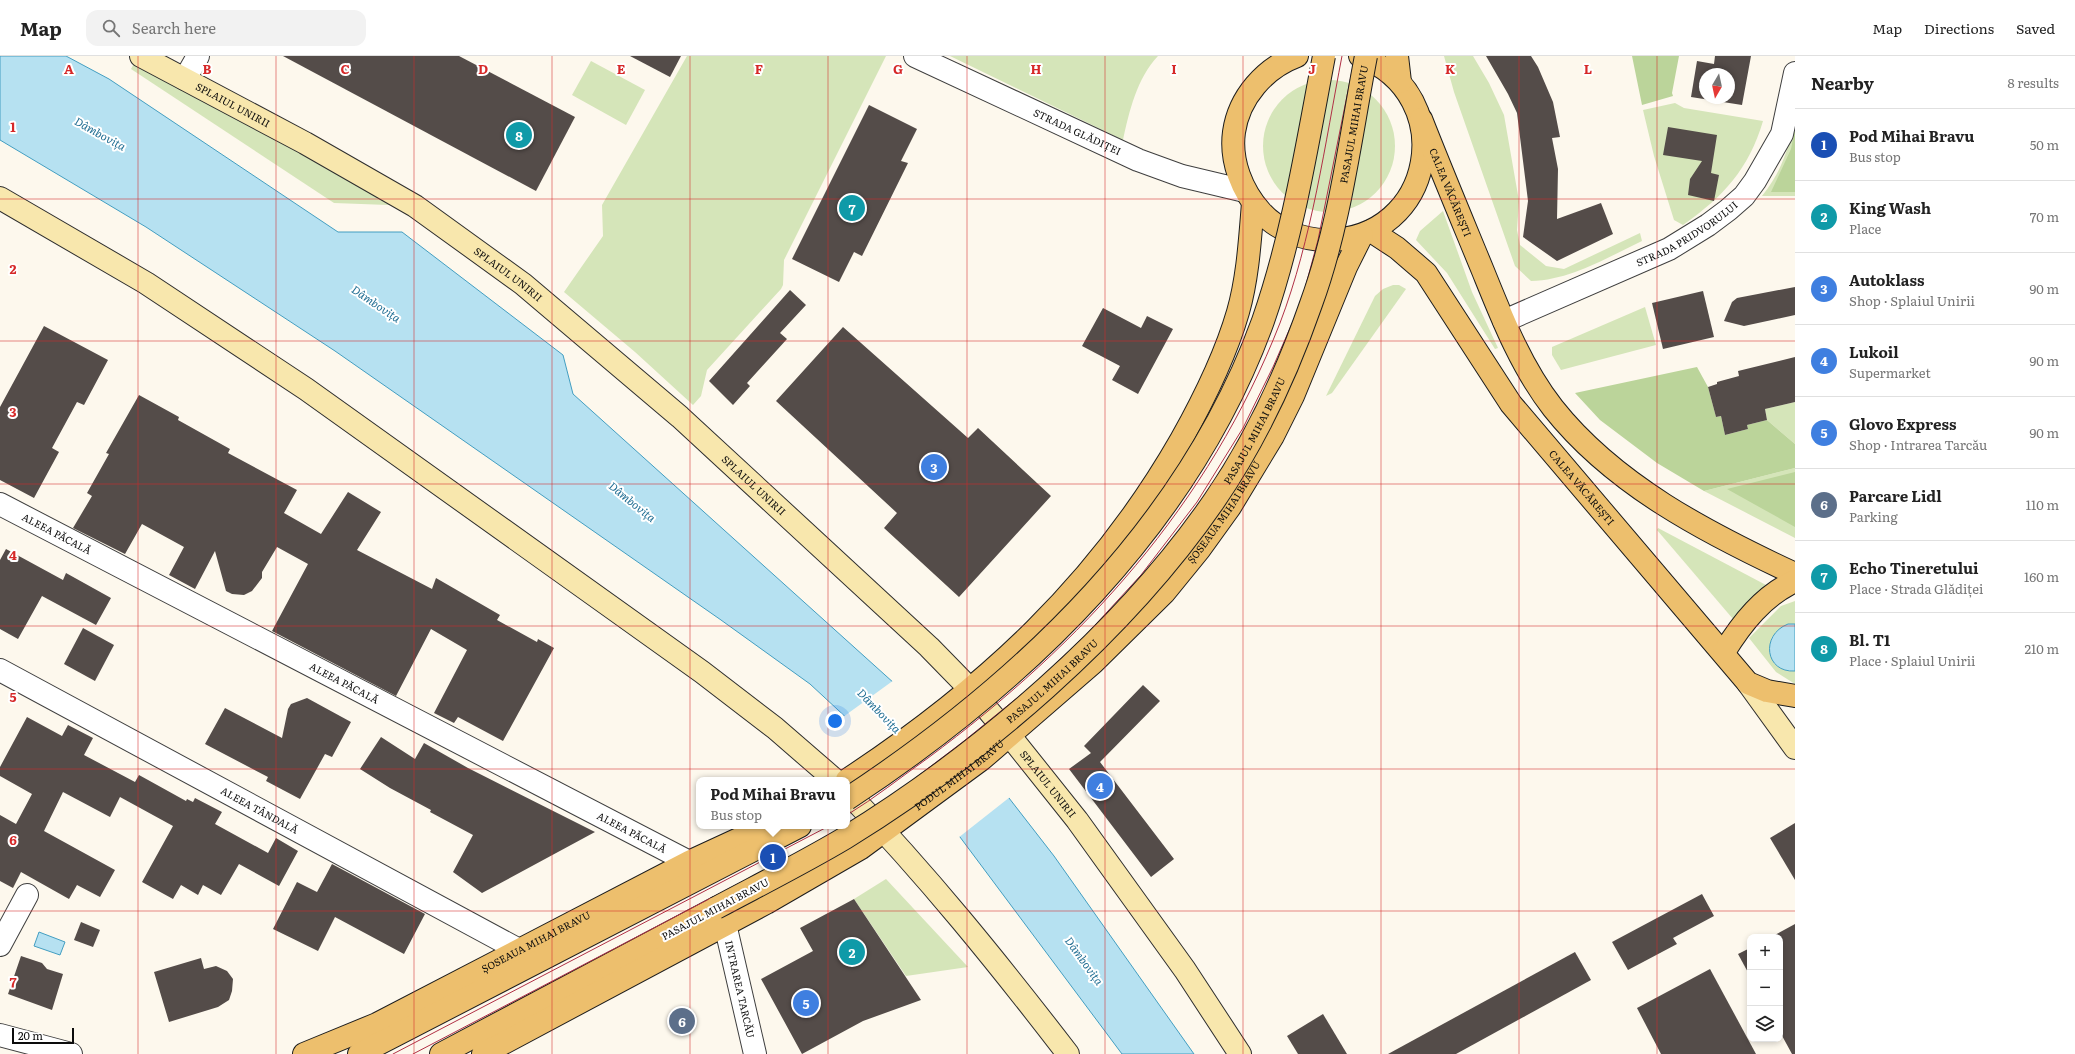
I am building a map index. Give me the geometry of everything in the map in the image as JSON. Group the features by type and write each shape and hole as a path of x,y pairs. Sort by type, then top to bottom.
{"main road":[{"name":"SPLAIUL UNIRII","path":"141,56 185,78 363,174 408,202 474,247 523,284 680,417 934,652 971,690 1077,820 1216,1015 1240,1054"},
{"path":"1297,56 1275,67 1264,76 1246,99 1234,132 1234,152 1237,172 1249,197 1264,216 1278,226 1306,238 1337,240 1366,233 1396,213 1408,199 1422,168 1424,150 1421,120"},
{"path":"850,798 962,717 1034,653 1126,556 1184,477 1230,399 1253,346 1270,299 1291,224 1324,56"},
{"name":"CALEA VĂCĂREȘTI","path":"1360,56 1373,61 1388,70 1409,94 1504,321 1538,387 1563,420 1587,444 1646,492 1680,515 1731,543 1795,574"},
{"name":"PASAJUL MIHAI BRAVU","path":"441,1054 788,870 868,824 983,741 1010,719 1085,650 1153,579 1197,525 1233,471 1265,413 1297,340 1327,253 1366,56"},
{"path":"1398,56 1400,82"},
{"path":"850,778 939,715 971,690 1020,646 1073,592 1136,512 1170,460 1207,392 1234,324 1245,276 1249,197"},
{"path":"0,198 146,283 306,389 696,668 775,728 832,777"},
{"name":"CALEA VĂCĂREȘTI","path":"1366,233 1397,248 1426,273 1511,404 1724,652 1795,748"},
{"name":"ȘOSEAUA MIHAI BRAVU","path":"1010,736 1093,662 1158,601 1215,528 1254,468 1289,403 1346,267 1366,233"},
{"path":"1724,652 1742,625 1756,609 1783,586 1795,581"},
{"path":"1748,683 1767,691 1795,696"},
{"name":"PODUL MIHAI BRAVU","path":"886,831 982,759 1010,736"},
{"path":"850,795 886,831 966,925 1068,1054"},
{"name":"ȘOSEAUA MIHAI BRAVU","path":"304,1054 377,1024 688,862 760,829"},
{"path":"359,1054 794,829"},
{"path":"483,1054 813,877 886,831"}],"street":[{"path":"185,78 198,56"},
{"name":"STRADA GLĂDIȚEI","path":"915,56 1138,160 1182,176 1249,197"},
{"name":"STRADA PRIDVORULUI","path":"1504,321 1668,249 1703,228 1728,210 1744,196 1755,181 1782,134 1795,73"},
{"name":"ALEEA PĂCALĂ","path":"0,504 688,862"},
{"name":"ALEEA TÂNDALĂ","path":"0,670 519,950"},
{"path":"0,945 27,895"},
{"name":"INTRAREA TARCĂU","path":"725,924 755,1054"},
{"path":"0,1035 71,1054"}],"green space":[{"path":"138,56 415,206 334,203 131,69"},
{"path":"687,56 886,56 784,260 783,285 781,289 707,370 701,396 693,405 635,352 564,292 603,236 602,205"},
{"path":"950,56 1158,56 1139,85 1131,107 1123,140"},
{"path":"1444,56 1473,56 1489,83 1504,115 1519,201 1517,230 1520,245 1546,266 1564,269 1640,233 1642,241 1588,267 1560,277 1531,281 1515,266 1454,92"},
{"path":"1632,56 1679,56 1672,93 1673,96 1642,105"},
{"path":"591,61 645,90 626,125 572,95"},
{"path":"1335,80 1354,85 1366,91 1376,99 1384,109 1390,121 1394,133 1394,159 1390,171 1384,183 1376,193 1366,201 1354,207 1342,211 1323,212 1304,207 1292,201 1282,193 1274,183 1268,171 1264,159 1263,140 1268,121 1274,109 1282,99 1292,91 1304,85 1316,81"},
{"path":"1675,103 1684,108 1763,121 1750,154 1733,180 1710,204 1683,225 1674,220 1654,156 1643,110"},
{"path":"1795,115 1795,196 1762,196 1775,177 1784,158"},
{"path":"1795,129 1795,192 1771,192 1791,149"},
{"path":"1443,211 1472,292 1498,348 1495,349 1447,273 1416,240 1420,231"},
{"path":"1393,285 1399,285 1406,289 1332,393 1326,396 1375,296 1383,289"},
{"path":"1645,307 1656,345 1561,370 1552,355 1552,347"},
{"path":"1697,367 1708,387 1716,417 1721,416 1725,435 1748,429 1747,425 1767,420 1795,444 1795,468 1704,491 1657,463 1600,420 1575,393"},
{"path":"1795,402 1795,444 1767,420 1765,409"},
{"path":"1795,468 1795,538 1704,491"},
{"path":"1795,472 1795,527 1727,489"},
{"path":"1658,528 1766,585 1751,603 1733,619 1657,530"},
{"path":"1795,601 1795,624 1788,624 1772,637 1770,650 1771,655 1777,665 1788,671 1795,671 1795,684 1776,672 1749,638 1781,606"},
{"path":"886,879 968,967 906,976 854,899"}],"water":[{"name":"Dâmbovița","path":"0,56 66,56 109,79 338,232 402,232 563,355 573,394 905,693 995,780 1054,856 1194,1054 1122,1054 951,825 865,735 810,684 721,620 335,351 146,227 0,140"},
{"path":"1788,624 1795,624 1795,671 1785,670 1777,666 1772,660 1770,652 1770,644 1773,636 1779,629"},
{"path":"39,932 65,942 60,955 34,946"}],"pier":[{"path":"894,680 996,779 1010,797 958,838 949,826 843,717"}],"building":[{"path":"283,56 459,56 575,117 536,191"},
{"path":"630,56 681,56 670,77"},
{"path":"1486,56 1531,56 1538,67 1553,102 1560,137 1552,138 1558,169 1557,219 1601,203 1613,234 1557,261 1523,237 1528,201 1517,113"},
{"path":"1715,56 1751,56 1742,105 1735,104 1735,68 1699,68 1699,98 1691,97 1697,61 1714,64"},
{"path":"869,105 917,129 901,161 908,163 862,256 854,252 839,282 792,259"},
{"path":"1668,127 1717,135 1711,173 1719,175 1714,201 1688,195 1690,179 1702,161 1663,155"},
{"path":"1795,287 1795,315 1744,326 1724,321 1732,302 1737,298"},
{"path":"790,290 806,305 780,333 787,339 747,383 750,386 733,405 709,381"},
{"path":"1703,291 1714,337 1663,349 1652,303"},
{"path":"1103,308 1141,328 1147,316 1173,329 1138,394 1112,380 1120,366 1082,346"},
{"path":"44,326 108,360 84,405 77,402 52,448 59,452 34,498 0,480 0,407"},
{"path":"843,327 968,438 978,428 1051,496 959,597 884,528 897,513 776,401"},
{"path":"1795,357 1795,402 1765,409 1767,420 1747,425 1748,429 1725,435 1721,416 1716,417 1708,387 1717,384 1717,382 1739,376 1738,371"},
{"path":"139,395 179,417 178,420 230,449 228,453 297,490 284,513 321,534 348,492 381,512 357,550 432,589 436,578 500,615 497,620 537,642 538,639 554,648 503,741 458,717 454,723 434,713 467,650 431,629 396,696 272,631 308,564 277,547 262,572 262,578 252,591 244,595 232,594 226,591 215,551 195,589 169,575 184,547 142,524 125,554 73,528 92,496 87,493 109,454 106,453"},
{"path":"6,549 63,580 66,573 111,598 96,625 42,596 18,639 0,629 0,560"},
{"path":"83,628 114,645 95,681 64,664"},
{"path":"1143,685 1160,701 1100,762 1174,859 1151,877 1069,769 1091,753 1084,746"},
{"path":"307,698 351,722 332,757 325,754 300,799 266,781 268,777 205,744 225,708 282,738 288,709 291,704"},
{"path":"27,717 62,736 68,725 93,738 84,755 135,782 139,775 186,801 187,799 193,802 195,798 222,812 215,824 268,853 276,838 298,851 279,886 239,864 221,895 203,885 198,895 181,885 173,899 142,882 173,826 120,797 110,817 63,792 44,831 115,870 100,897 77,885 69,899 21,872 13,888 0,881 0,815 16,824 32,794 0,776 0,767"},
{"path":"381,737 415,759 424,743 468,768 595,832 482,893 453,872 473,835 430,812 431,810 390,788 360,769"},
{"path":"1795,823 1795,880 1770,838"},
{"path":"332,864 425,914 404,954 335,917 318,951 273,929 297,882 317,892"},
{"path":"1702,894 1714,916 1673,938 1677,944 1628,970 1612,942"},
{"path":"854,899 921,1000 863,1021 802,1054 761,979 813,951 800,928"},
{"path":"81,922 100,930 93,947 74,940"},
{"path":"1795,924 1795,1054 1792,1054 1783,1038 1783,934 1777,934"},
{"path":"1747,950 1747,970 1738,954"},
{"path":"1575,952 1591,980 1456,1054 1388,1054"},
{"path":"21,956 42,963 47,969 63,974 52,1010 8,994"},
{"path":"201,958 204,969 216,966 227,971 233,979 232,991 229,1000 218,1007 169,1022 154,972"},
{"path":"1710,969 1747,1037 1747,1042 1750,1042 1756,1054 1661,1054 1637,1008"},
{"path":"1323,1014 1347,1054 1298,1054 1287,1036"}],"tram line":[{"path":"850,813 878,795 985,714 1038,667 1089,618 1136,566 1178,510 1217,452 1251,389 1280,323 1291,291 1301,258 1317,191 1342,56"},
{"path":"850,823 893,795 964,741 1033,685 1086,635 1141,575 1197,502 1243,428 1273,367 1301,303 1318,240 1355,56"},
{"path":"393,1054 823,829"},
{"path":"413,1054 842,829"}],"place":[{"name":"Bl. T1","path":"519,135"},
{"name":"Echo Tineretului","path":"852,208"},
{"name":"Autoklass","path":"934,467"},
{"name":"Lukoil","path":"1100,786"},
{"name":"Pod Mihai Bravu","path":"773,857"},
{"name":"King Wash","path":"852,952"},
{"name":"Glovo Express","path":"806,1003"},
{"name":"Parcare Lidl","path":"682,1021"}]}
